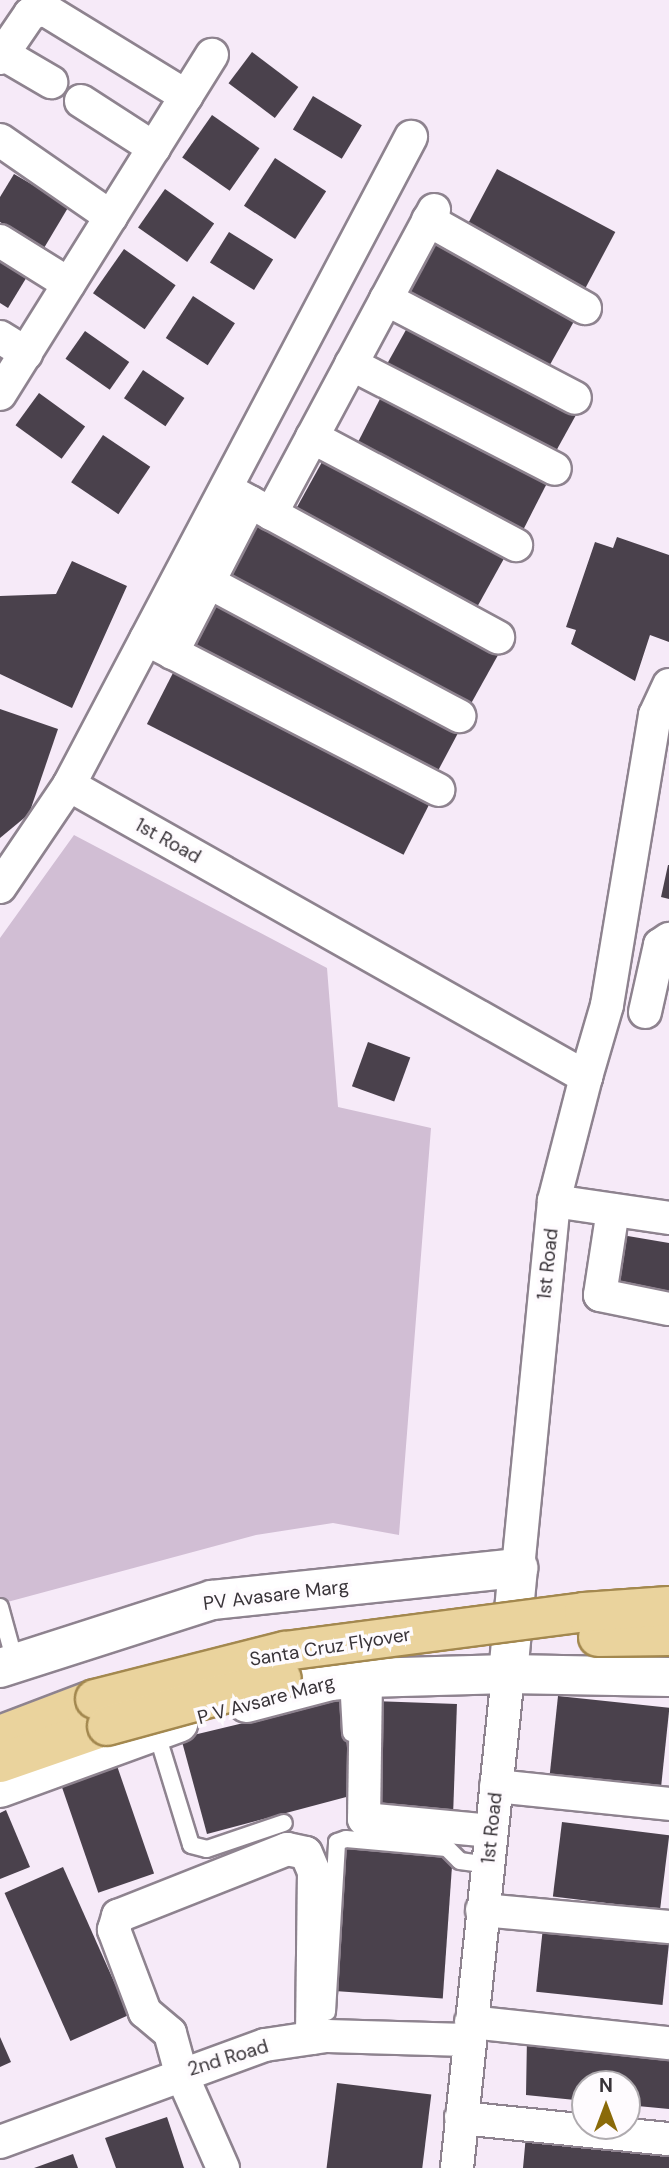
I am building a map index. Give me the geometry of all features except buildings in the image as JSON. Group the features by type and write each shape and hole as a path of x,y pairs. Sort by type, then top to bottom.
{"main road":[{"name":"Santa Cruz Flyover","path":"0,1735 101,1712 285,1651 584,1612 669,1606"},
{"path":"0,1763 101,1712 324,1667 629,1633 669,1636"}],"street":[{"path":"51,82 1,56 30,14 44,9 186,96"},
{"path":"0,394 13,345 69,284 212,55"},
{"path":"81,101 154,148"},
{"path":"159,646 208,582 249,501 411,137"},
{"path":"0,140 111,217"},
{"path":"0,887 159,646 249,501 312,437 431,215 585,308"},
{"path":"0,241 69,284"},
{"path":"386,299 575,398"},
{"path":"351,365 555,469"},
{"path":"312,437 516,545"},
{"path":"249,501 498,637"},
{"path":"208,582 459,716"},
{"path":"159,646 438,790"},
{"path":"586,1077 607,1005 655,715 669,685"},
{"name":"1st Road","path":"69,785 586,1077 554,1201 457,2168"},
{"path":"607,1005 657,1014 660,944 669,939"},
{"path":"554,1201 669,1218"},
{"path":"612,1210 600,1295 669,1309"},
{"name":"PV Avasare Marg","path":"8,1665 212,1600 518,1568"},
{"name":"P V Avsare Marg","path":"0,1788 156,1730 330,1681 508,1674 669,1677"},
{"path":"357,1679 364,1819 491,1831"},
{"path":"496,1786 669,1804"},
{"path":"223,2168 181,2073 170,2033 145,2012 114,1922 118,1916 287,1849 298,1848 313,1863 319,2037"},
{"path":"482,1910 669,1927"},
{"path":"549,2016 669,2025"},
{"name":"2nd Road","path":"0,2142 181,2073 265,2045 319,2037 469,2031 669,2043"},
{"path":"548,2114 571,2115"},
{"path":"461,2118 669,2138"},
{"path":"641,2120 669,2122"}],"lane":[{"path":"0,1607 8,1665"},
{"path":"352,1753 357,1679"},
{"path":"156,1730 191,1845 207,1849 284,1823"},
{"path":"319,2037 337,1842 346,1839 447,1848 460,1861 488,1865"}],"shaded area":[{"path":"74,835 327,968 338,1107 431,1128 399,1535 333,1523 256,1535 0,1604 0,938"}]}
